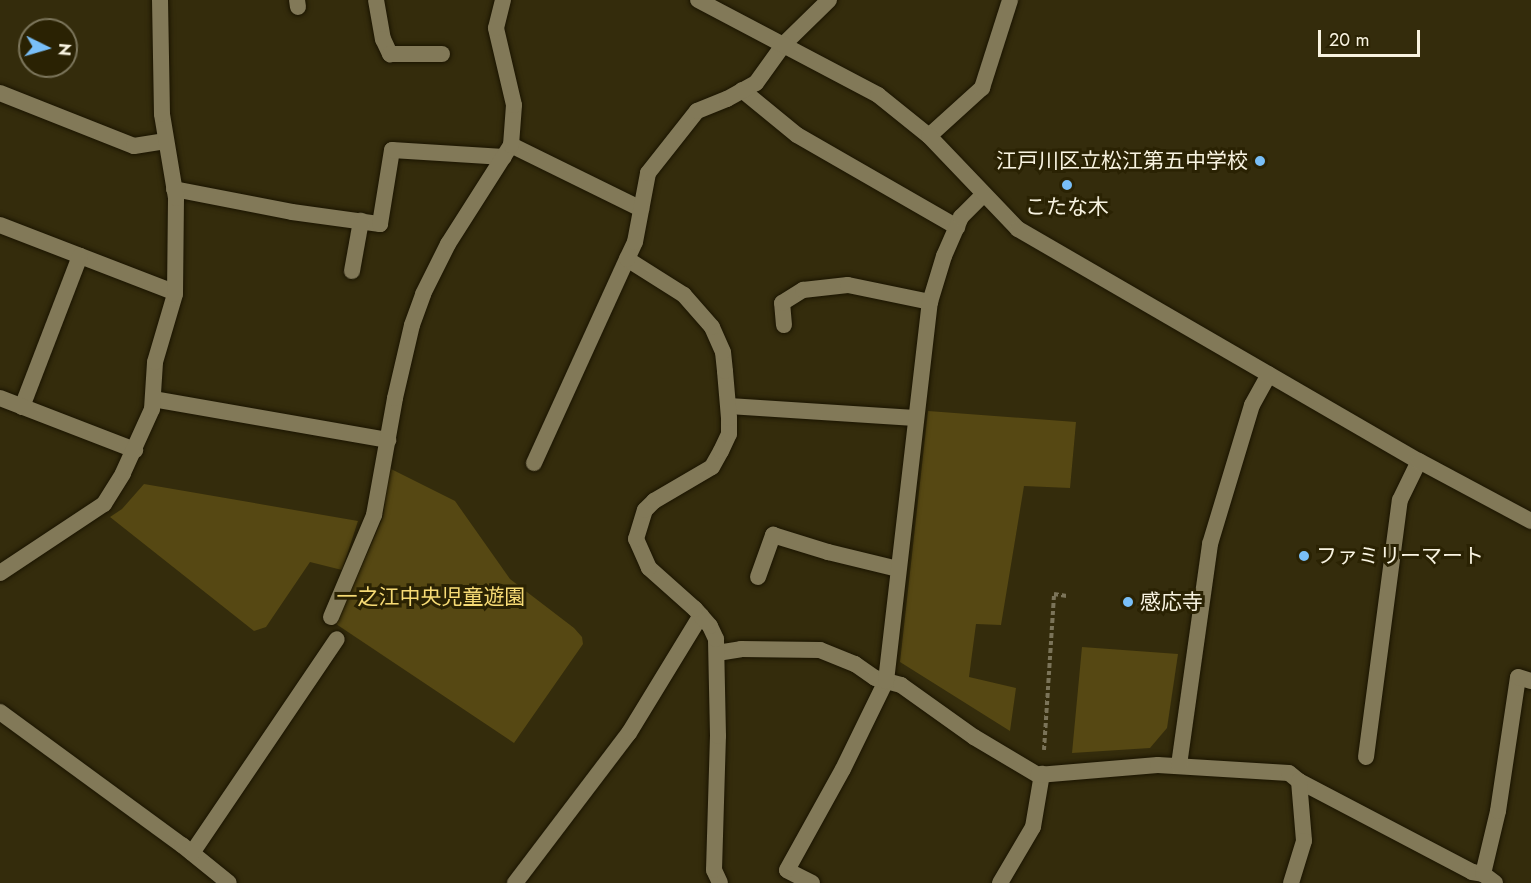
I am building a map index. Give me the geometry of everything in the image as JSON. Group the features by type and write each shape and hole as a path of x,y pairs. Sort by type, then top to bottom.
{"street":[{"path":"0,573 104,504 135,450 152,409 155,362 174,292 174,189 166,141 160,76 160,0"},
{"path":"376,0 383,39 390,54 442,54"},
{"path":"331,617 374,515 412,325 423,294 448,244 507,151 514,105 496,28 503,0"},
{"path":"698,0 878,95 929,136 1018,229 1419,461 1531,521"},
{"path":"534,463 635,242 648,174 697,111 756,83 784,44 829,0"},
{"path":"929,136 982,88 1010,0"},
{"path":"742,90 797,135 957,227"},
{"path":"0,93 134,146 166,141"},
{"path":"174,189 292,212 380,224 392,150 507,151 641,209"},
{"path":"812,883 787,870 843,769 886,681 930,303 944,256 961,217 983,195"},
{"path":"352,271 361,220"},
{"path":"0,225 174,292"},
{"path":"22,407 80,256"},
{"path":"627,259 684,295 712,327 723,352 729,406 729,434 712,467 654,501 645,510 636,539 649,568 701,615 716,639 717,876"},
{"path":"784,325 782,303 803,290 848,285 930,303"},
{"path":"1179,765 1210,543 1252,405 1269,374"},
{"path":"0,398 135,450"},
{"path":"153,399 388,440"},
{"path":"729,406 915,418"},
{"path":"1366,757 1400,500 1419,461"},
{"path":"758,577 773,535 828,552 898,569"},
{"path":"515,883 629,733 701,615"},
{"path":"192,853 337,639"},
{"path":"717,653 741,649 820,650 855,664 875,678 901,685 974,737 1038,775 1179,765 1288,773 1299,781 1472,872 1489,878 1518,677 1531,681"},
{"path":"0,712 192,853 229,883"},
{"path":"1000,883 1033,827 1042,774"},
{"path":"1291,883 1304,840 1299,781"}],"path":[{"path":"1042,774 1054,594 1067,596"}],"green space":[{"path":"928,411 1076,422 1070,488 1024,486 1001,625 976,624 969,677 1016,688 1010,731 900,662"},
{"name":"一之江中央児童遊園","path":"389,468 455,501 510,579 574,628 582,637 583,644 514,743 336,624 383,517"},
{"path":"144,484 358,521 342,570 310,562 266,627 254,631 110,517 122,509"},
{"path":"1082,647 1178,654 1167,728 1150,748 1072,753"}],"place":[{"name":"江戸川区立松江第五中学校","path":"1260,161"},
{"name":"こたな木","path":"1067,185"},
{"name":"ファミリーマート","path":"1304,556"},
{"name":"感応寺","path":"1128,602"}]}
